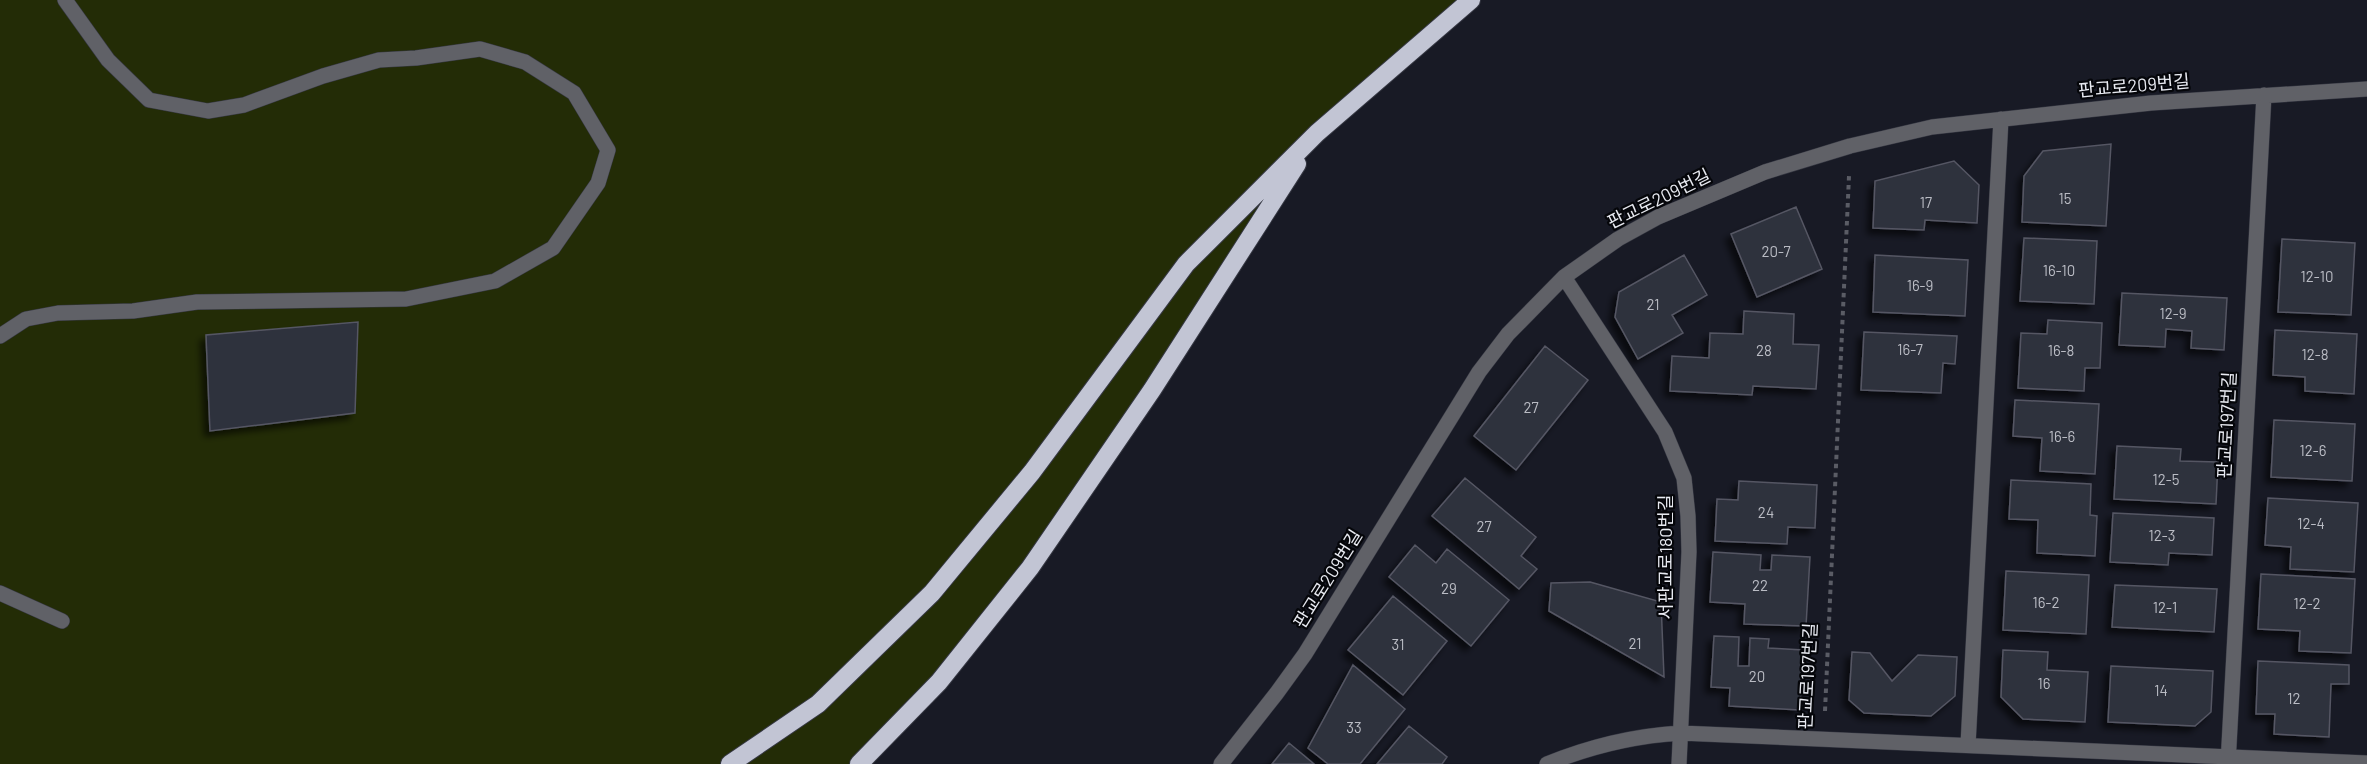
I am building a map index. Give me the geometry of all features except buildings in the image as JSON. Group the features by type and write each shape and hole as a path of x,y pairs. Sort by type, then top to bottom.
{"highway":[{"path":"730,764 818,704 932,593 1032,472 1186,264 1317,133 1471,0"},
{"path":"859,764 939,682 1030,568 1152,390 1317,133"}],"street":[{"path":"0,336 26,319 58,313 133,311 197,302 406,299 495,281 553,248 598,183 608,150 574,93 525,62 480,49 416,58 379,60 323,76 244,105 208,111 148,100 108,60 65,0"},
{"name":"판교로209번길","path":"1221,764 1305,654 1479,372 1508,334 1564,277 1618,239 1659,217 1765,172 1850,146 1932,127 2151,103 2367,89"},
{"name":"판교로197번길","path":"2228,761 2264,94"},
{"path":"1968,745 2001,119"},
{"name":"서판교로180번길","path":"1564,277 1665,432 1684,478 1689,552 1679,764"},
{"path":"0,593 62,621"},
{"name":"판교로197번길","path":"1547,764 1582,749 1680,733 1968,745 2228,761 2367,763"}],"path":[{"name":"판교로197번길","path":"1824,739 1850,146"}],"green space":[{"path":"0,0 1471,0 1317,133 1030,568 859,764 0,764"}]}
